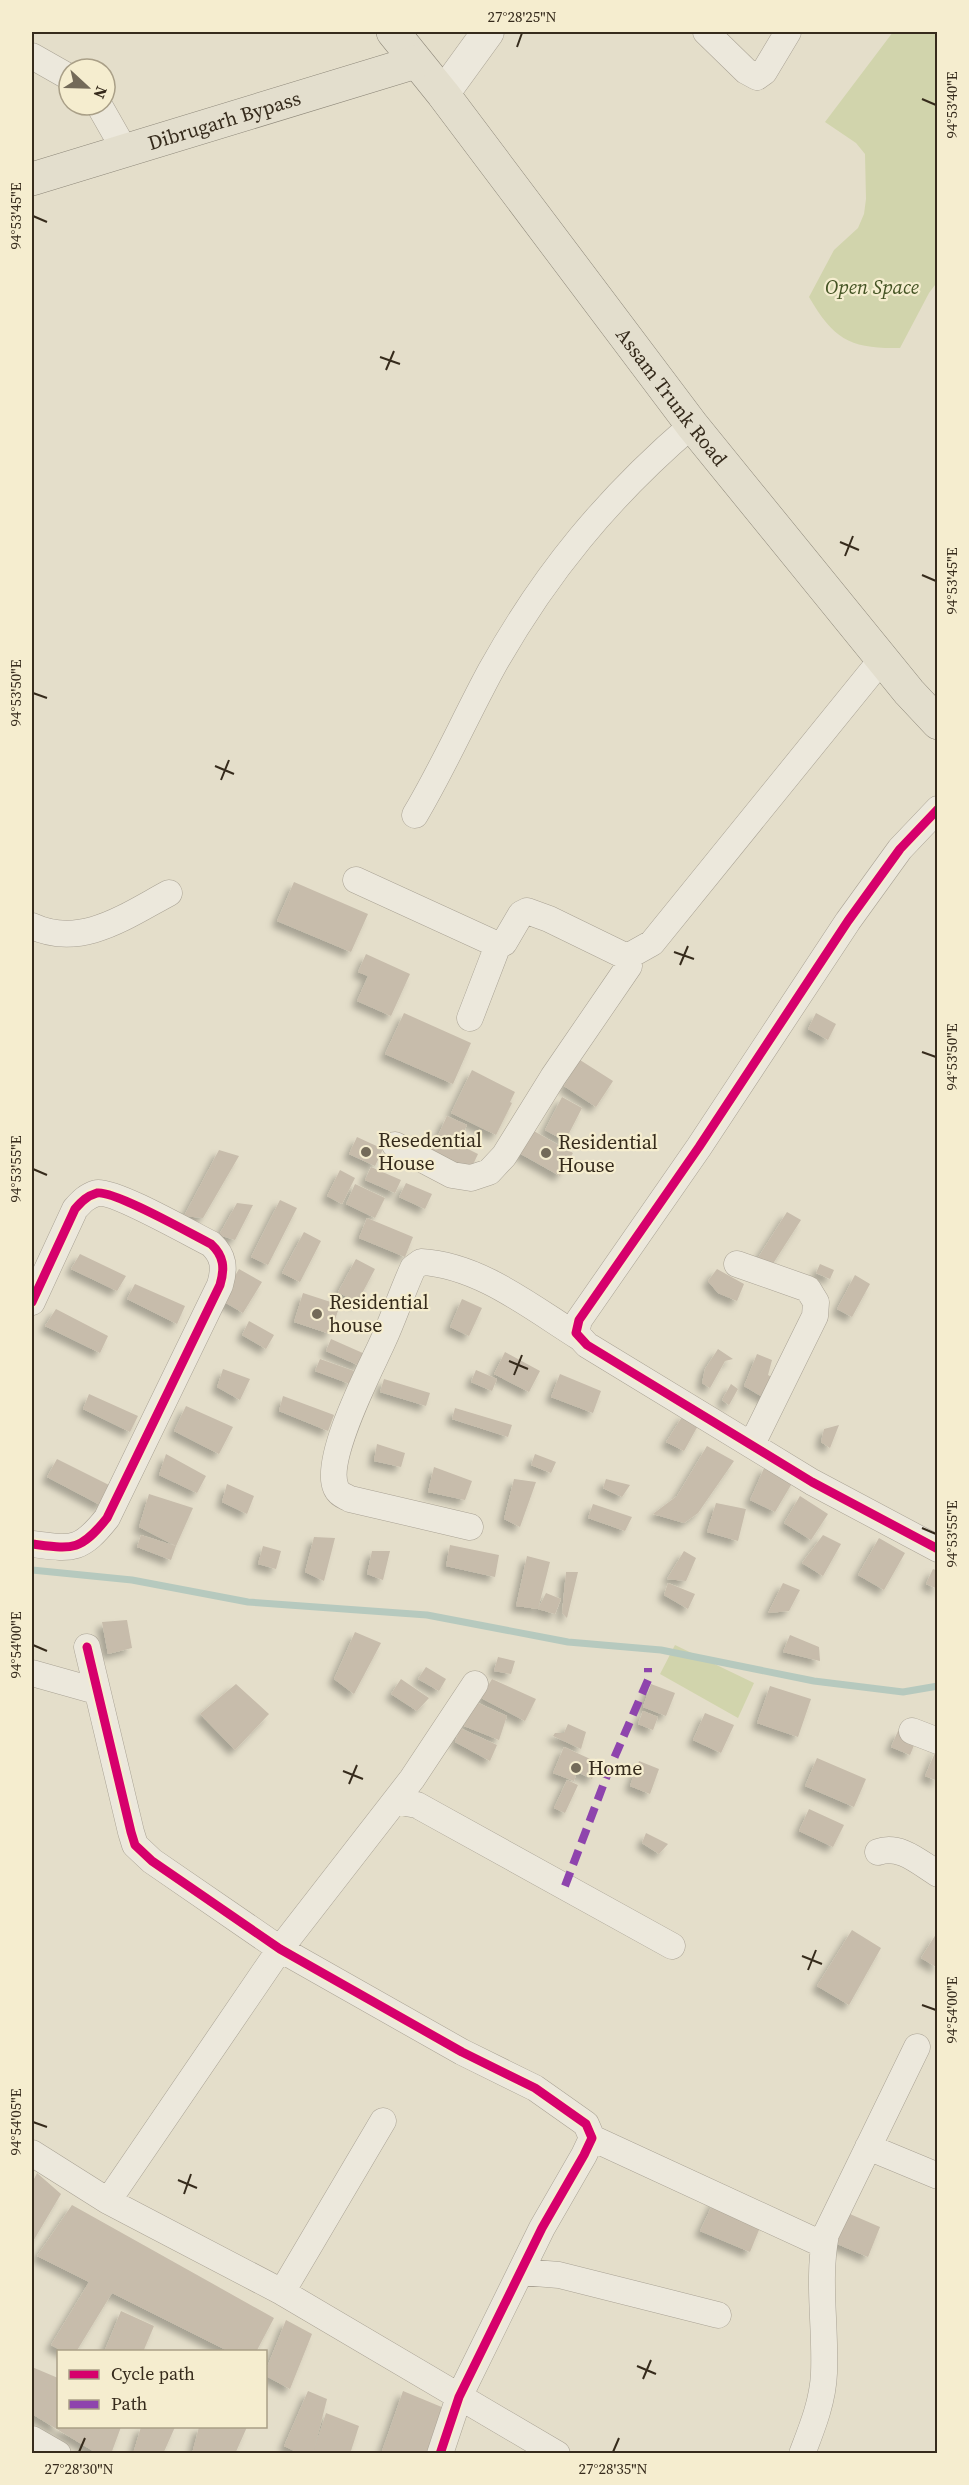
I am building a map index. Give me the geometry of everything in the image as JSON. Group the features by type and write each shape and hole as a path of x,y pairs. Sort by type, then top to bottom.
{"main road":[{"name":"Assam Trunk Road","path":"393,32 443,94 692,425 882,659 938,723"},
{"name":"Dibrugarh Bypass","path":"32,179 124,149 416,62"}],"street":[{"path":"443,94 488,32"},
{"path":"706,32 746,71 757,77 764,72 788,32"},
{"path":"32,56 57,70"},
{"path":"106,117 124,149"},
{"path":"415,815 493,667 545,582 612,501 657,455 692,425"},
{"path":"627,957 652,943 882,659"},
{"path":"579,1337 576,1333 579,1320 693,1156 848,921 900,849 938,808"},
{"path":"356,879 498,945 504,943 521,914 527,911 549,919 627,957"},
{"path":"32,926 50,933 77,935 98,930 169,893"},
{"path":"470,1018 498,945"},
{"path":"394,1145 452,1175 471,1178 489,1172 504,1156 553,1077 629,966 627,957"},
{"path":"32,1302 75,1209 84,1198 99,1193 117,1197 211,1244 220,1252 223,1263 224,1271 220,1285 107,1518 94,1534 80,1545 66,1548 32,1544"},
{"path":"470,1527 350,1499 340,1494 335,1487 338,1452 351,1411 413,1268 421,1262 452,1266 484,1280 812,1482 938,1549"},
{"path":"737,1264 808,1289 816,1302 815,1316 752,1444"},
{"path":"87,1647 135,1845 169,1875 280,1949 462,2052 535,2088 586,2124 592,2138 824,2245"},
{"path":"32,1673 96,1691"},
{"path":"108,2201 280,1949 395,1801 475,1684"},
{"path":"912,1731 938,1741"},
{"path":"395,1801 417,1805 672,1946"},
{"path":"878,1852 900,1851 938,1874"},
{"path":"802,2454 816,2415 824,2375 822,2255 824,2245 834,2216 917,2047"},
{"path":"282,2292 383,2121"},
{"path":"440,2454 459,2397 542,2228 592,2138"},
{"path":"868,2146 938,2176"},
{"path":"32,2153 108,2201 282,2292 557,2454"},
{"path":"522,2272 559,2275 718,2315"},
{"path":"32,2439 58,2454"}],"green space":[{"name":"Open Space","path":"893,32 937,32 937,287 935,285 929,293 900,348 883,348 856,344 846,339 827,323 809,297 834,250 858,228 864,214 866,199 865,154 856,143 825,122"},
{"path":"675,1645 754,1683 738,1718 660,1674"}],"building":[{"path":"294,882 368,914 351,952 277,921"},
{"path":"366,954 410,974 391,1016 357,1001 368,976 358,972"},
{"path":"404,1013 471,1043 453,1084 385,1054"},
{"path":"816,1013 836,1024 828,1040 808,1029"},
{"path":"580,1060 613,1081 596,1107 564,1086"},
{"path":"472,1070 515,1092 496,1135 451,1113"},
{"path":"562,1097 582,1108 565,1141 545,1130"},
{"path":"447,1116 467,1125 458,1144 478,1154 469,1173 429,1155"},
{"name":"Residential House","path":"532,1130 573,1153 560,1176 519,1153"},
{"name":"Resedential House","path":"357,1137 383,1149 375,1166 349,1154"},
{"path":"219,1150 239,1156 203,1218 184,1216"},
{"path":"371,1167 401,1180 395,1193 365,1180"},
{"path":"340,1170 355,1178 342,1204 327,1196"},
{"path":"406,1183 432,1194 425,1209 399,1197"},
{"path":"355,1184 385,1198 375,1218 346,1204"},
{"path":"280,1200 297,1208 268,1265 251,1257"},
{"path":"237,1203 253,1205 235,1240 219,1235"},
{"path":"787,1212 801,1220 767,1273 754,1264"},
{"name":"Residential house","path":"367,1218 413,1237 405,1257 359,1238"},
{"path":"304,1232 321,1241 300,1282 282,1273"},
{"path":"80,1254 126,1276 117,1291 71,1269"},
{"path":"356,1259 375,1269 357,1303 338,1292"},
{"path":"820,1264 834,1270 830,1279 816,1273"},
{"path":"239,1269 262,1282 243,1313 221,1300"},
{"path":"717,1269 744,1284 737,1301 718,1293 708,1281"},
{"path":"855,1275 870,1284 852,1317 837,1309"},
{"path":"135,1284 185,1306 177,1324 127,1299"},
{"name":"Residential house","path":"303,1293 340,1305 330,1334 294,1322"},
{"path":"462,1299 482,1308 469,1336 450,1327"},
{"path":"56,1309 108,1336 100,1353 45,1326"},
{"path":"249,1321 274,1335 266,1349 242,1335"},
{"path":"331,1339 365,1354 360,1366 326,1351"},
{"path":"718,1349 733,1359 725,1361 710,1388 702,1383 705,1369"},
{"path":"505,1352 540,1371 529,1392 494,1374"},
{"path":"757,1354 772,1360 768,1375 780,1381 771,1402 744,1386"},
{"path":"320,1359 354,1371 350,1384 315,1371"},
{"path":"223,1369 250,1379 240,1400 217,1387"},
{"path":"476,1370 497,1379 492,1391 471,1382"},
{"path":"560,1374 601,1391 593,1413 551,1397"},
{"path":"384,1379 430,1393 426,1406 380,1392"},
{"path":"731,1384 738,1389 729,1405 722,1400"},
{"path":"89,1394 138,1416 130,1432 83,1409"},
{"path":"283,1396 334,1415 328,1431 279,1411"},
{"path":"186,1406 233,1427 219,1454 174,1431"},
{"path":"455,1408 512,1425 508,1437 452,1419"},
{"path":"684,1414 700,1422 684,1451 666,1442"},
{"path":"839,1425 830,1448 821,1442 824,1429"},
{"path":"377,1444 405,1453 401,1467 374,1461"},
{"path":"707,1446 734,1461 698,1513 684,1523 653,1514 677,1496"},
{"path":"166,1454 206,1476 197,1493 159,1475"},
{"path":"535,1454 556,1462 551,1473 531,1465"},
{"path":"57,1459 111,1486 102,1506 47,1477"},
{"path":"765,1466 794,1480 775,1512 750,1500"},
{"path":"434,1467 472,1481 465,1500 428,1492"},
{"path":"514,1479 536,1482 520,1527 504,1519"},
{"path":"606,1479 630,1485 622,1497 603,1488"},
{"path":"227,1484 254,1496 247,1514 222,1502"},
{"path":"149,1494 193,1508 176,1546 139,1527"},
{"path":"800,1496 828,1514 811,1540 784,1523"},
{"path":"716,1503 746,1509 738,1541 707,1532"},
{"path":"593,1504 632,1517 625,1531 588,1518"},
{"path":"141,1535 176,1546 171,1560 137,1547"},
{"path":"823,1535 841,1544 823,1576 802,1563"},
{"path":"314,1537 335,1538 324,1581 305,1572"},
{"path":"879,1538 905,1553 884,1590 858,1575"},
{"path":"450,1545 499,1555 495,1577 446,1566"},
{"path":"263,1546 281,1551 276,1569 258,1564"},
{"path":"372,1551 390,1551 383,1580 367,1574"},
{"path":"684,1551 696,1558 686,1581 667,1579"},
{"path":"527,1556 550,1562 538,1609 516,1606"},
{"path":"933,1569 938,1571 938,1589 926,1584"},
{"path":"566,1572 578,1572 567,1618 562,1613"},
{"path":"668,1583 695,1594 688,1609 664,1595"},
{"path":"783,1583 800,1590 789,1611 768,1613"},
{"path":"546,1593 561,1599 555,1614 538,1609"},
{"path":"127,1620 132,1648 108,1654 102,1622"},
{"path":"355,1632 381,1643 354,1694 334,1679"},
{"path":"790,1635 819,1647 820,1661 783,1652"},
{"path":"498,1657 515,1661 511,1674 494,1671"},
{"path":"426,1667 446,1679 439,1691 418,1679"},
{"path":"401,1679 429,1698 417,1711 391,1694"},
{"path":"492,1679 536,1699 525,1721 481,1698"},
{"path":"236,1684 269,1714 235,1750 200,1714"},
{"path":"651,1684 675,1693 666,1716 643,1707"},
{"path":"770,1686 811,1699 798,1737 757,1723"},
{"path":"476,1702 507,1716 499,1740 464,1726"},
{"path":"643,1711 658,1717 653,1730 638,1724"},
{"path":"705,1713 734,1725 721,1753 693,1740"},
{"name":"Home","path":"568,1724 586,1732 581,1749 553,1736 555,1733 564,1733"},
{"path":"460,1728 497,1745 490,1761 455,1742"},
{"path":"898,1731 917,1738 910,1755 891,1747"},
{"path":"938,1746 938,1781 925,1776"},
{"name":"Home","path":"564,1747 599,1763 592,1779 577,1772 574,1781 553,1773"},
{"path":"817,1758 866,1779 854,1807 805,1786"},
{"path":"639,1761 659,1769 650,1794 630,1786"},
{"path":"567,1780 578,1785 565,1813 554,1808"},
{"path":"809,1809 844,1825 833,1847 799,1831"},
{"path":"646,1833 668,1844 659,1854 642,1843"},
{"path":"852,1930 881,1948 849,2005 817,1986"},
{"path":"938,1931 938,1968 921,1958"},
{"path":"37,2173 61,2194 32,2243 32,2183"},
{"path":"715,2199 763,2220 750,2252 700,2231"},
{"path":"72,2205 274,2318 257,2350 226,2350 112,2293 77,2350 60,2350 51,2345 89,2282 37,2256"},
{"path":"843,2211 880,2227 868,2257 830,2241"},
{"path":"121,2311 154,2326 144,2350 105,2350"},
{"path":"286,2320 312,2334 290,2389 267,2377 267,2368"},
{"path":"32,2367 57,2378 57,2428 121,2428 111,2454 98,2454 32,2414"},
{"path":"308,2391 327,2399 314,2450 326,2413 359,2426 350,2454 301,2454 284,2446"},
{"path":"403,2391 444,2408 429,2454 381,2454"},
{"path":"141,2428 175,2428 163,2454 133,2454"},
{"path":"199,2428 247,2428 235,2454 192,2454"}],"waterway":[{"path":"32,1570 132,1580 248,1602 427,1615 568,1642 661,1650 814,1681 903,1692 938,1686"}],"marked path":[{"path":"565,1886 609,1770 648,1680 648,1668"}],"cycle path":[{"path":"938,809 900,849 848,921 699,1147 579,1320 576,1333 587,1345 812,1482 938,1549"},
{"path":"32,1302 75,1209 85,1199 97,1193 119,1198 171,1223 211,1244 221,1258 223,1273 220,1285 107,1518 90,1537 74,1546 57,1547 32,1544"},
{"path":"87,1647 135,1845 152,1861 280,1949 462,2052 535,2088 586,2124 592,2138 542,2228 459,2397 440,2454"}],"place":[{"name":"Resedential House","path":"366,1152"},
{"name":"Residential House","path":"546,1153"},
{"name":"Residential house","path":"317,1314"},
{"name":"Home","path":"576,1768"}]}
